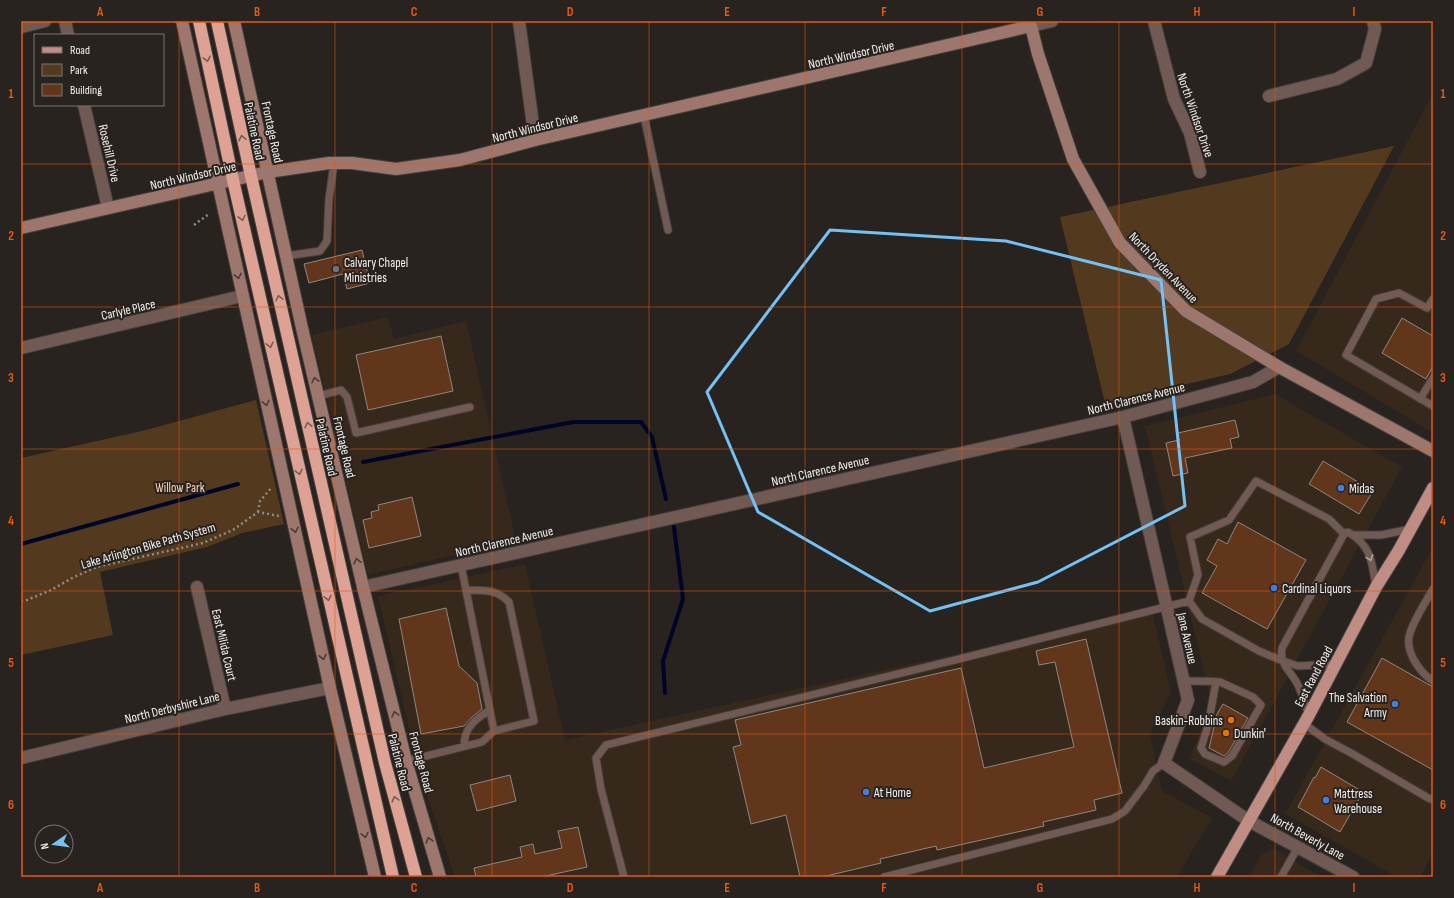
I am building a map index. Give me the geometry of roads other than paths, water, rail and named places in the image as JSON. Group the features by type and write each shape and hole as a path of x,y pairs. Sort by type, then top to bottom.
{"highway":[{"path":"199,21 233,180 393,877"},
{"name":"Palatine Road","path":"217,21 385,763 416,877"}],"main road":[{"name":"East Rand Road","path":"1218,877 1306,719 1376,587 1433,488"}],"street":[{"path":"21,27 45,21"},
{"path":"65,21 68,34"},
{"path":"182,21 330,688 375,877"},
{"name":"Frontage Road","path":"234,21 286,256 363,587 406,761 440,877"},
{"path":"518,21 535,140"},
{"name":"North Windsor Drive","path":"21,228 268,172 334,163 396,169 460,160 535,140 644,116 1031,24 1052,21"},
{"name":"North Windsor Drive","path":"1154,21 1174,99 1190,134 1200,172"},
{"path":"1269,96 1337,79 1366,63 1375,29 1373,21"},
{"name":"North Dryden Avenue","path":"1031,24 1038,54 1073,159 1120,243 1186,311 1279,367 1433,451"},
{"name":"Rosehill Drive","path":"84,106 108,208"},
{"name":"Carlyle Place","path":"21,348 242,296"},
{"name":"North Clarence Avenue","path":"363,587 1123,417 1253,382 1279,367"},
{"name":"Jane Avenue","path":"1123,417 1188,700 1164,763"},
{"name":"East Milida Court","path":"197,586 225,709"},
{"name":"North Derbyshire Lane","path":"21,758 225,709 330,688"},
{"path":"1164,763 1249,821"},
{"name":"North Beverly Lane","path":"1249,821 1353,877"}],"lane":[{"path":"644,116 668,230"},
{"path":"286,256 320,252 326,241 329,198 334,163"},
{"path":"1433,299 1428,308 1399,293 1376,299 1346,355 1433,406"},
{"path":"1420,399 1433,378"},
{"path":"318,396 341,390 347,397 356,433 470,407"},
{"path":"1189,601 1198,575 1190,537 1229,520 1256,480 1329,519 1344,534"},
{"path":"1353,535 1381,535 1411,528"},
{"path":"1376,587 1372,561 1367,549 1362,542 1353,535 1348,532 1344,534 1282,648 1281,657 1303,696 1306,719 1325,739 1430,799 1433,799"},
{"path":"461,565 494,731"},
{"path":"1433,589 1423,605 1409,634 1409,648 1417,666 1433,681"},
{"path":"406,761 482,742 494,731 534,721 509,602 494,591 466,590"},
{"path":"624,877 601,789 596,758 606,745 1189,601"},
{"path":"1189,601 1202,619 1259,651 1298,666 1335,664"},
{"path":"1184,681 1220,682 1253,697 1261,705 1232,756 1224,762 1205,754 1201,748 1208,726 1216,682"},
{"path":"464,746 466,731 481,715 490,710"},
{"path":"884,877 1112,819 1125,811 1144,786 1153,771 1164,763"},
{"path":"1282,877 1298,847"}],"waterway":[{"path":"363,462 573,422 641,422 652,437 666,499"},
{"path":"21,544 238,484"},
{"path":"665,693 663,661 683,599 674,527"}],"place":[{"name":"Calvary Chapel Ministries","path":"336,269"},
{"name":"Midas","path":"1341,488"},
{"name":"Cardinal Liquors","path":"1274,588"},
{"name":"The Salvation Army","path":"1395,704"},
{"name":"Baskin-Robbins","path":"1231,720"},
{"name":"Dunkin'","path":"1226,733"},
{"name":"At Home","path":"866,792"},
{"name":"Mattress Warehouse","path":"1326,800"}],"park label":[{"name":"Willow Park","path":"180,487"}]}
